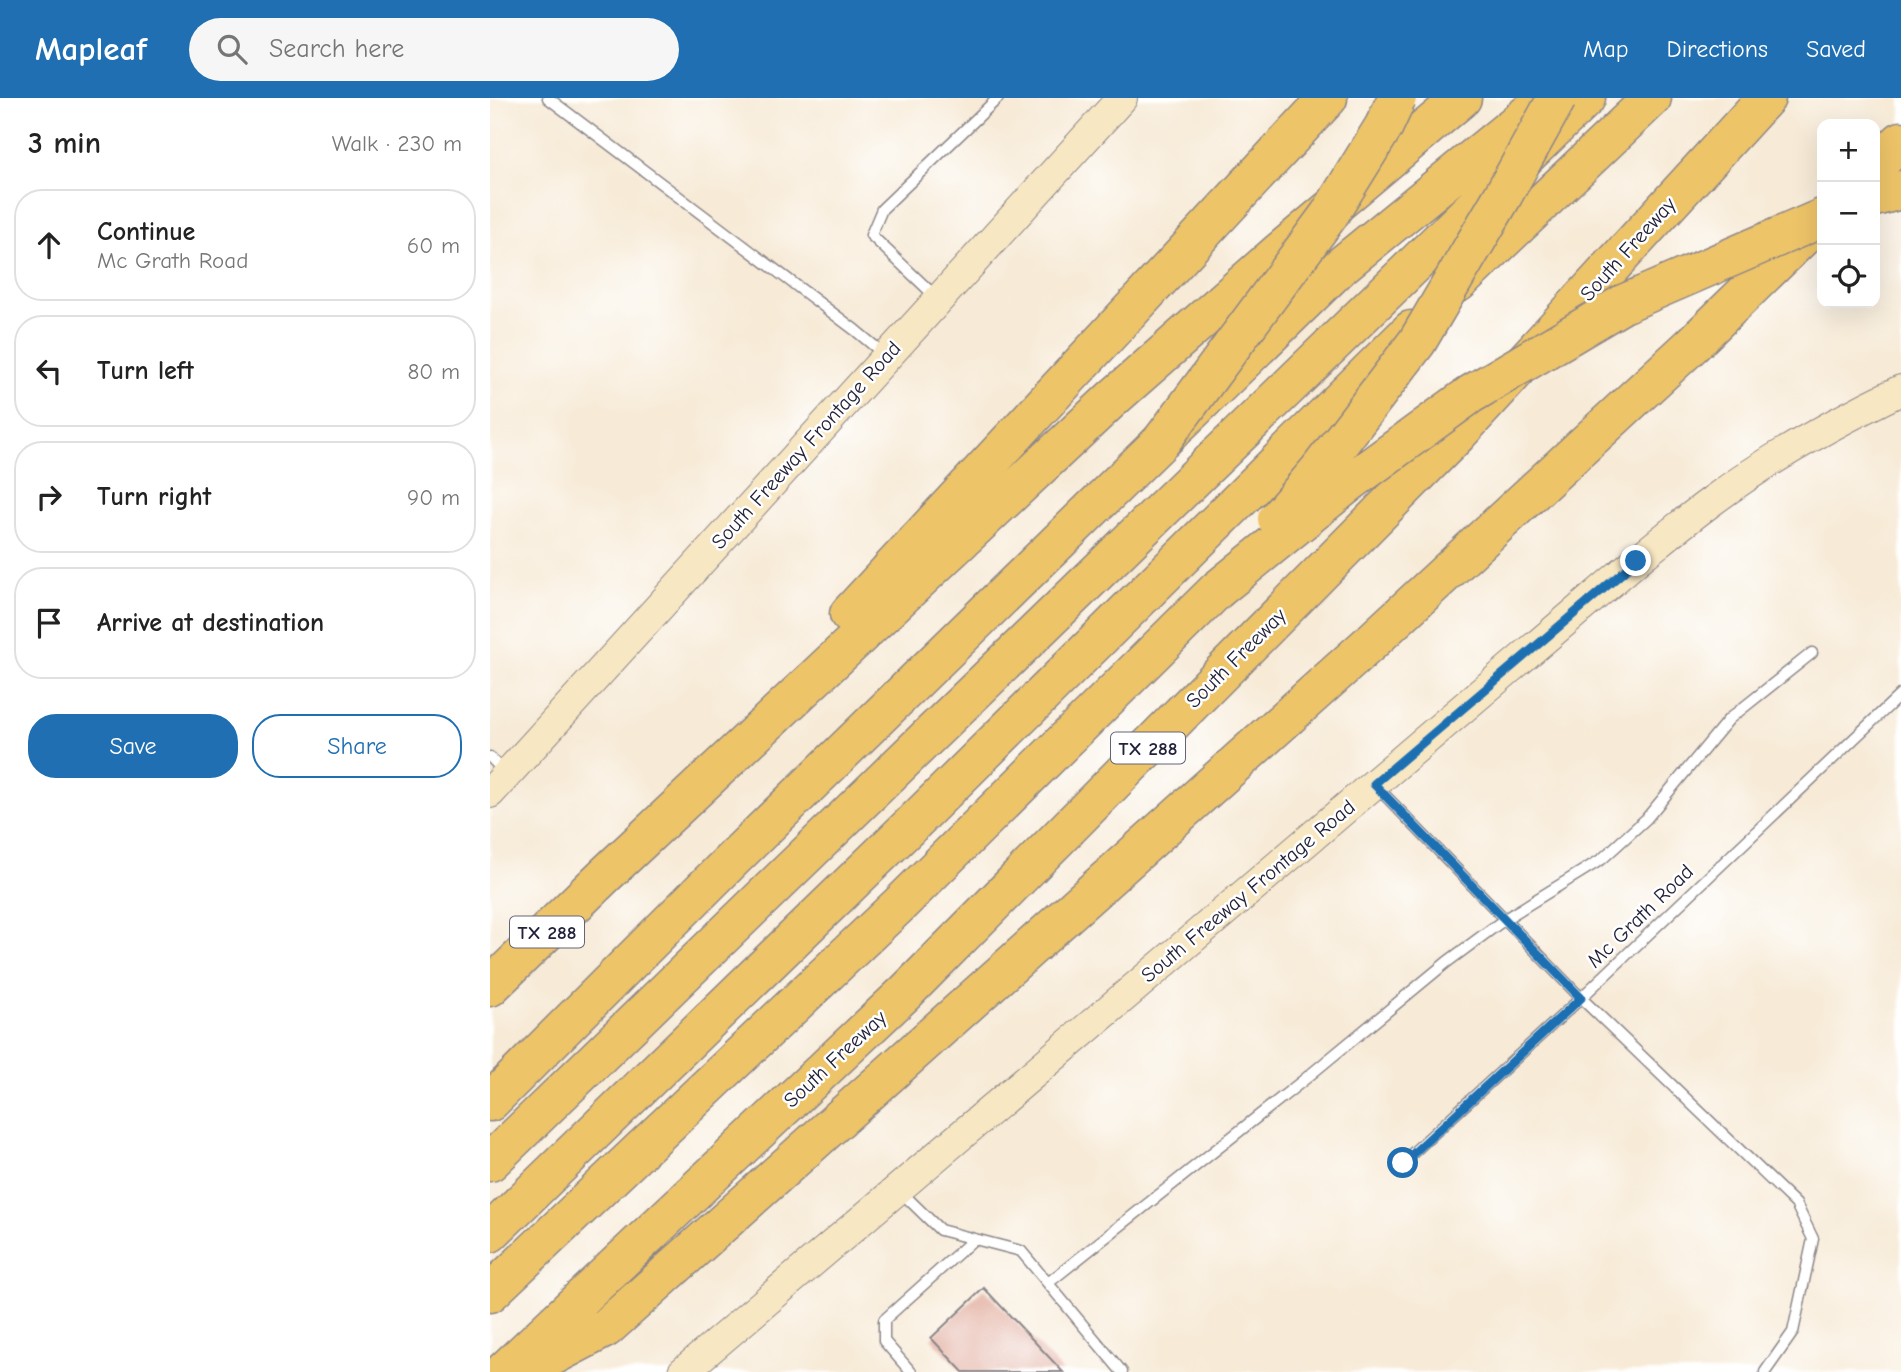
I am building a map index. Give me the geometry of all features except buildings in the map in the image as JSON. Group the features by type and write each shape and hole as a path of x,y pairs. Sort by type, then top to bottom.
{"highway":[{"path":"604,876 1328,98"},
{"path":"1160,443 1329,215 1384,126 1397,98"},
{"name":"TX 288","path":"490,987 604,876 1112,400 1278,253 1462,98"},
{"path":"490,1102 735,857 1341,265 1547,98"},
{"path":"490,1293 900,905 1217,590 1319,470 1417,342 1501,200 1557,98"},
{"path":"490,1162 1586,98"},
{"path":"490,1233 913,823 1508,233 1652,98"},
{"name":"South Freeway","path":"503,1372 906,992 1458,434 1766,98"},
{"path":"1880,161 1901,141"},
{"path":"1880,196 1901,190"},
{"path":"1217,590 1349,483 1471,394 1623,304 1817,220"},
{"path":"522,1372 606,1328 1369,644 1692,345 1817,223"}],"main road":[{"name":"South Freeway Frontage Road","path":"496,775 887,357 1122,98"},
{"name":"South Freeway Frontage Road","path":"683,1372 1636,561 1711,501 1803,441 1901,390"}],"lane":[{"path":"548,98 887,357"},
{"path":"939,300 871,235 882,209 998,98"},
{"path":"1048,1283 1305,1079 1447,962 1505,919 1602,859 1646,818 1729,719 1812,653"},
{"name":"Mc Grath Road","path":"1403,1163 1901,694"},
{"path":"1374,784 1581,998 1797,1203 1813,1239 1793,1332 1765,1372"},
{"path":"898,1189 940,1230 1021,1251 1122,1372"},
{"path":"911,1372 884,1341 884,1320 974,1239"}],"route":[{"path":"1403,1163 1581,998 1374,784 1636,561"}]}
